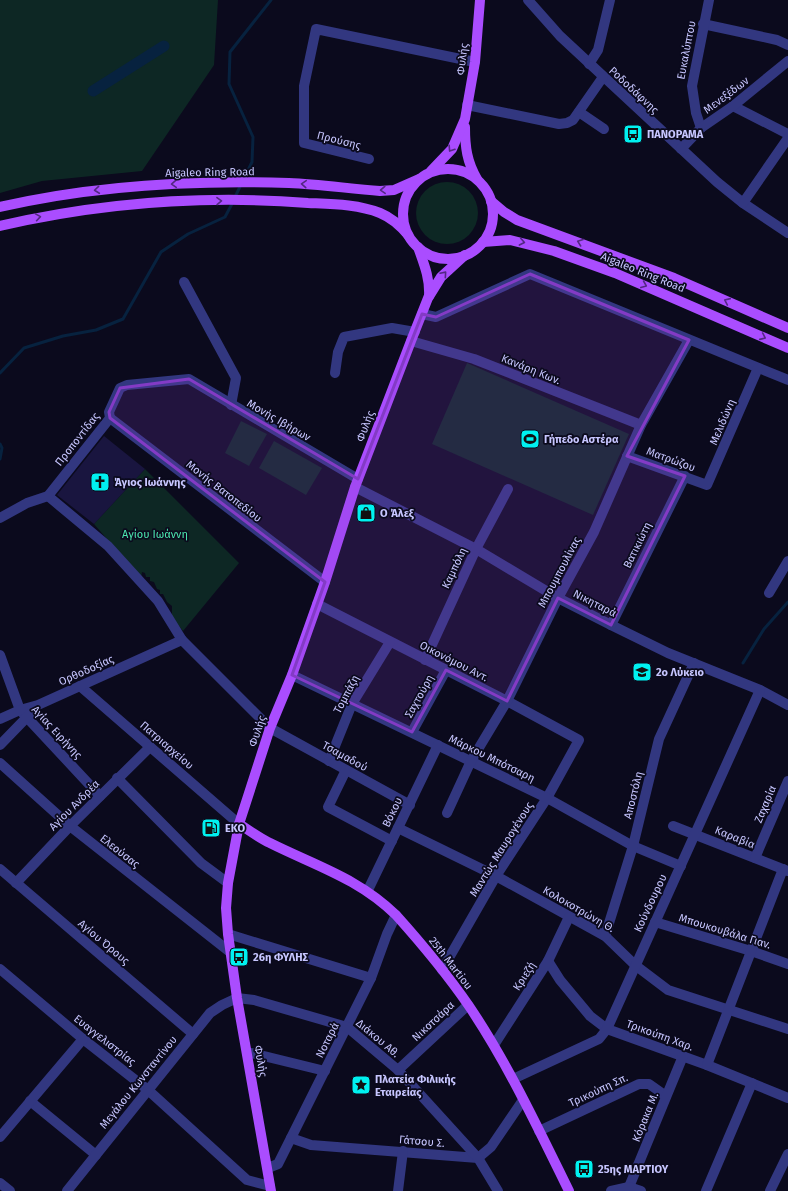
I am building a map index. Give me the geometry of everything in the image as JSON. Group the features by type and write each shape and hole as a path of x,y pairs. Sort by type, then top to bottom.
{"main road":[{"name":"Φυλής","path":"479,181 470,168 466,153 465,120 475,62 480,0"},
{"name":"Φυλής","path":"429,173 443,161 452,149 465,120"},
{"path":"0,226 84,210 138,205 240,200 341,205 378,212 392,218 418,246 432,256 449,259 465,255 475,250 483,242 490,230 493,216 491,202 486,190 479,181 468,173 455,169 442,169 429,173 419,179 409,190 404,205 404,220 408,235"},
{"name":"Aigaleo Ring Road","path":"0,207 82,192 136,186 240,182 343,187 362,190 394,190 419,179"},
{"name":"Aigaleo Ring Road","path":"491,202 517,220 668,275 788,328"},
{"name":"Aigaleo Ring Road","path":"483,242 510,240 554,251 615,273 788,348"},
{"name":"Φυλής","path":"418,246 430,284 428,298"},
{"name":"Φυλής","path":"270,1188 268,1168 237,998 228,934 226,908 228,883 239,824 270,728 292,675 325,582 356,483 412,336 428,298 441,277 465,255"},
{"name":"25th Martiou","path":"239,824 268,842 350,879 368,890 396,915 442,970 468,1005 494,1045 513,1079 569,1191"}],"street":[{"name":"Ροδοδάφνης","path":"528,0 550,26 589,64 681,149 742,203 788,233"},
{"path":"589,64 598,50 610,0"},
{"name":"Ευκαλύπτου","path":"701,128 696,113 692,86 703,24 709,0"},
{"path":"703,24 777,40 788,45"},
{"name":"Προύσης","path":"369,159 304,144 304,86 316,29 475,62"},
{"name":"Μενεξέδων","path":"681,149 701,128 733,106 788,61"},
{"path":"467,105 559,124 567,123 573,120 603,77"},
{"path":"733,106 788,134"},
{"path":"579,112 604,130"},
{"path":"742,203 788,138"},
{"path":"422,314 436,317 530,274 788,380"},
{"path":"184,282 236,378 231,405"},
{"name":"Κανάρη Κων.","path":"335,373 338,352 344,337 392,328 641,425"},
{"name":"Μπουμπουλίνας","path":"448,813 471,761 506,701 558,598 594,532 641,425 689,340"},
{"name":"Μελιδώνη","path":"707,485 758,368"},
{"name":"Μονής Ιβήρων","path":"190,380 356,483"},
{"name":"Προποντίδας","path":"48,496 110,418 109,412 120,388 127,385 190,380"},
{"name":"Μονής Βατοπεδίου","path":"110,418 325,582"},
{"name":"Ματρώζου","path":"627,456 707,485"},
{"name":"Βατικιώτη","path":"611,625 685,476"},
{"name":"Νικηταρά","path":"356,483 476,549 558,598 611,625 694,663 760,690 788,705"},
{"name":"Καμπόλη","path":"425,660 476,549 508,489"},
{"path":"0,518 27,503 48,496 108,546 158,601 182,640 270,728"},
{"path":"769,593 788,561"},
{"name":"Οικονόμου Αντ.","path":"317,604 579,740"},
{"name":"Ορθοδοξίας","path":"0,719 20,710 38,705 182,640"},
{"name":"Τομπάζη","path":"329,761 352,704 390,642"},
{"name":"Αγίας Ειρήνης","path":"0,655 20,710 100,796"},
{"name":"Αποστόλη","path":"605,936 633,846 659,739 694,663"},
{"name":"Σαχτούρη","path":"412,732 446,670"},
{"name":"Μάρκου Μπότσαρη","path":"292,675 547,798 633,846 681,866"},
{"name":"Πατριαρχείου","path":"80,686 239,824"},
{"name":"Κούνδουρου","path":"513,1079 599,1039 607,1029 760,690"},
{"path":"0,745 38,705"},
{"name":"Τσαμαδού","path":"270,728 410,805"},
{"name":"Μαντώς Μαυρογένους","path":"442,970 496,876 547,798 579,740"},
{"name":"Βόκου","path":"368,890 438,745"},
{"name":"Αγίου Ανδρέα","path":"16,883 70,826 150,746"},
{"name":"Ελεούσας","path":"0,763 70,826 230,952"},
{"path":"346,770 328,808 392,842"},
{"path":"117,778 201,863 228,883"},
{"name":"Ζαχαρία","path":"755,858 788,781"},
{"name":"Καραβία","path":"673,826 785,870"},
{"name":"Κολοκοτρώνη Θ.","path":"398,828 496,876 605,936 635,965 668,990 728,1008 788,1029"},
{"name":"Αγίου Όρους","path":"0,869 193,1034"},
{"path":"707,1065 728,1008 785,870"},
{"name":"Νοταρά","path":"268,1168 278,1164 371,978 387,934 396,915"},
{"name":"Κριεζή","path":"494,1045 548,961 569,917"},
{"name":"Μπουκουβάλα Γιαν.","path":"655,922 751,951 788,964"},
{"path":"228,934 371,978"},
{"name":"Τρικούπη Χαρ.","path":"548,961 560,980 590,1016 607,1029 707,1065 788,1098"},
{"name":"Ευαγγελιστρίας","path":"0,969 83,1039 148,1090 247,1180 270,1188"},
{"name":"Μεγάλου Κωνσταντίνου","path":"67,1191 210,1013 237,998"},
{"name":"Διάκου Αθ.","path":"237,998 254,1000 347,1027 398,1070 478,1158 498,1191"},
{"name":"Νικοτσάρα","path":"398,1070 468,1005"},
{"path":"0,1137 83,1039"},
{"path":"247,1052 324,1071"},
{"name":"Κόρακα Μ.","path":"629,1187 683,1056"},
{"path":"706,1191 752,1083"},
{"name":"Τρικούπη Σπ.","path":"539,1131 639,1084 649,1084 666,1096"},
{"path":"478,1158 491,1148 523,1100"},
{"path":"30,1101 96,1155"},
{"name":"Γάτσου Σ.","path":"291,1138 311,1145 478,1158"},
{"path":"398,1191 403,1151"},
{"path":"770,1191 788,1154"},
{"path":"0,1183 10,1191"},
{"path":"611,1191 629,1187 641,1191"}],"highlighted area":[{"path":"530,274 689,340 627,456 685,476 611,625 558,598 507,701 446,670 412,732 292,675 325,582 110,418 109,412 120,388 189,379 358,479 422,314 436,317"}],"green space":[{"path":"0,0 218,0 214,65 142,171 42,181 0,193"},
{"path":"441,182 453,182 469,191 476,201 478,213 476,225 469,235 453,244 441,244 430,239 421,230 416,219 416,207 421,196 430,187"},
{"name":"Γήπεδο Αστέρα","path":"467,363 629,434 593,515 432,444"},
{"path":"241,421 267,434 249,466 225,453"},
{"path":"274,441 322,468 306,495 259,468"},
{"name":"Αγίου Ιωάννη","path":"145,469 239,563 183,631 172,617 172,606 167,602 163,594 160,594 160,590 157,589 154,582 150,581 150,577 146,577 145,573 142,572 141,578 94,524"}],"building":[{"name":"Άγιος Ιωάννης","path":"104,436 145,469 94,524 57,495"}],"waterway":[{"path":"235,197 252,162 253,137 229,84 230,52 271,0"},
{"path":"93,91 164,46"},
{"path":"0,373 24,348 63,336 96,330 123,319 161,252 188,234 225,217 233,202"},
{"path":"0,444 2,448 0,459"},
{"path":"743,663 764,629 788,602"}],"place":[{"name":"ΠΑΝΟΡΑΜΑ","path":"633,134"},
{"name":"Γήπεδο Αστέρα","path":"530,439"},
{"name":"Άγιος Ιωάννης","path":"100,482"},
{"name":"Ο Άλεξ","path":"366,513"},
{"name":"2ο Λύκειο","path":"642,672"},
{"name":"EKO","path":"211,828"},
{"name":"26η ΦΥΛΗΣ","path":"239,957"},
{"name":"Πλατεία Φιλικής Εταιρείας","path":"361,1085"},
{"name":"25ης ΜΑΡΤΙΟΥ","path":"584,1169"}]}
